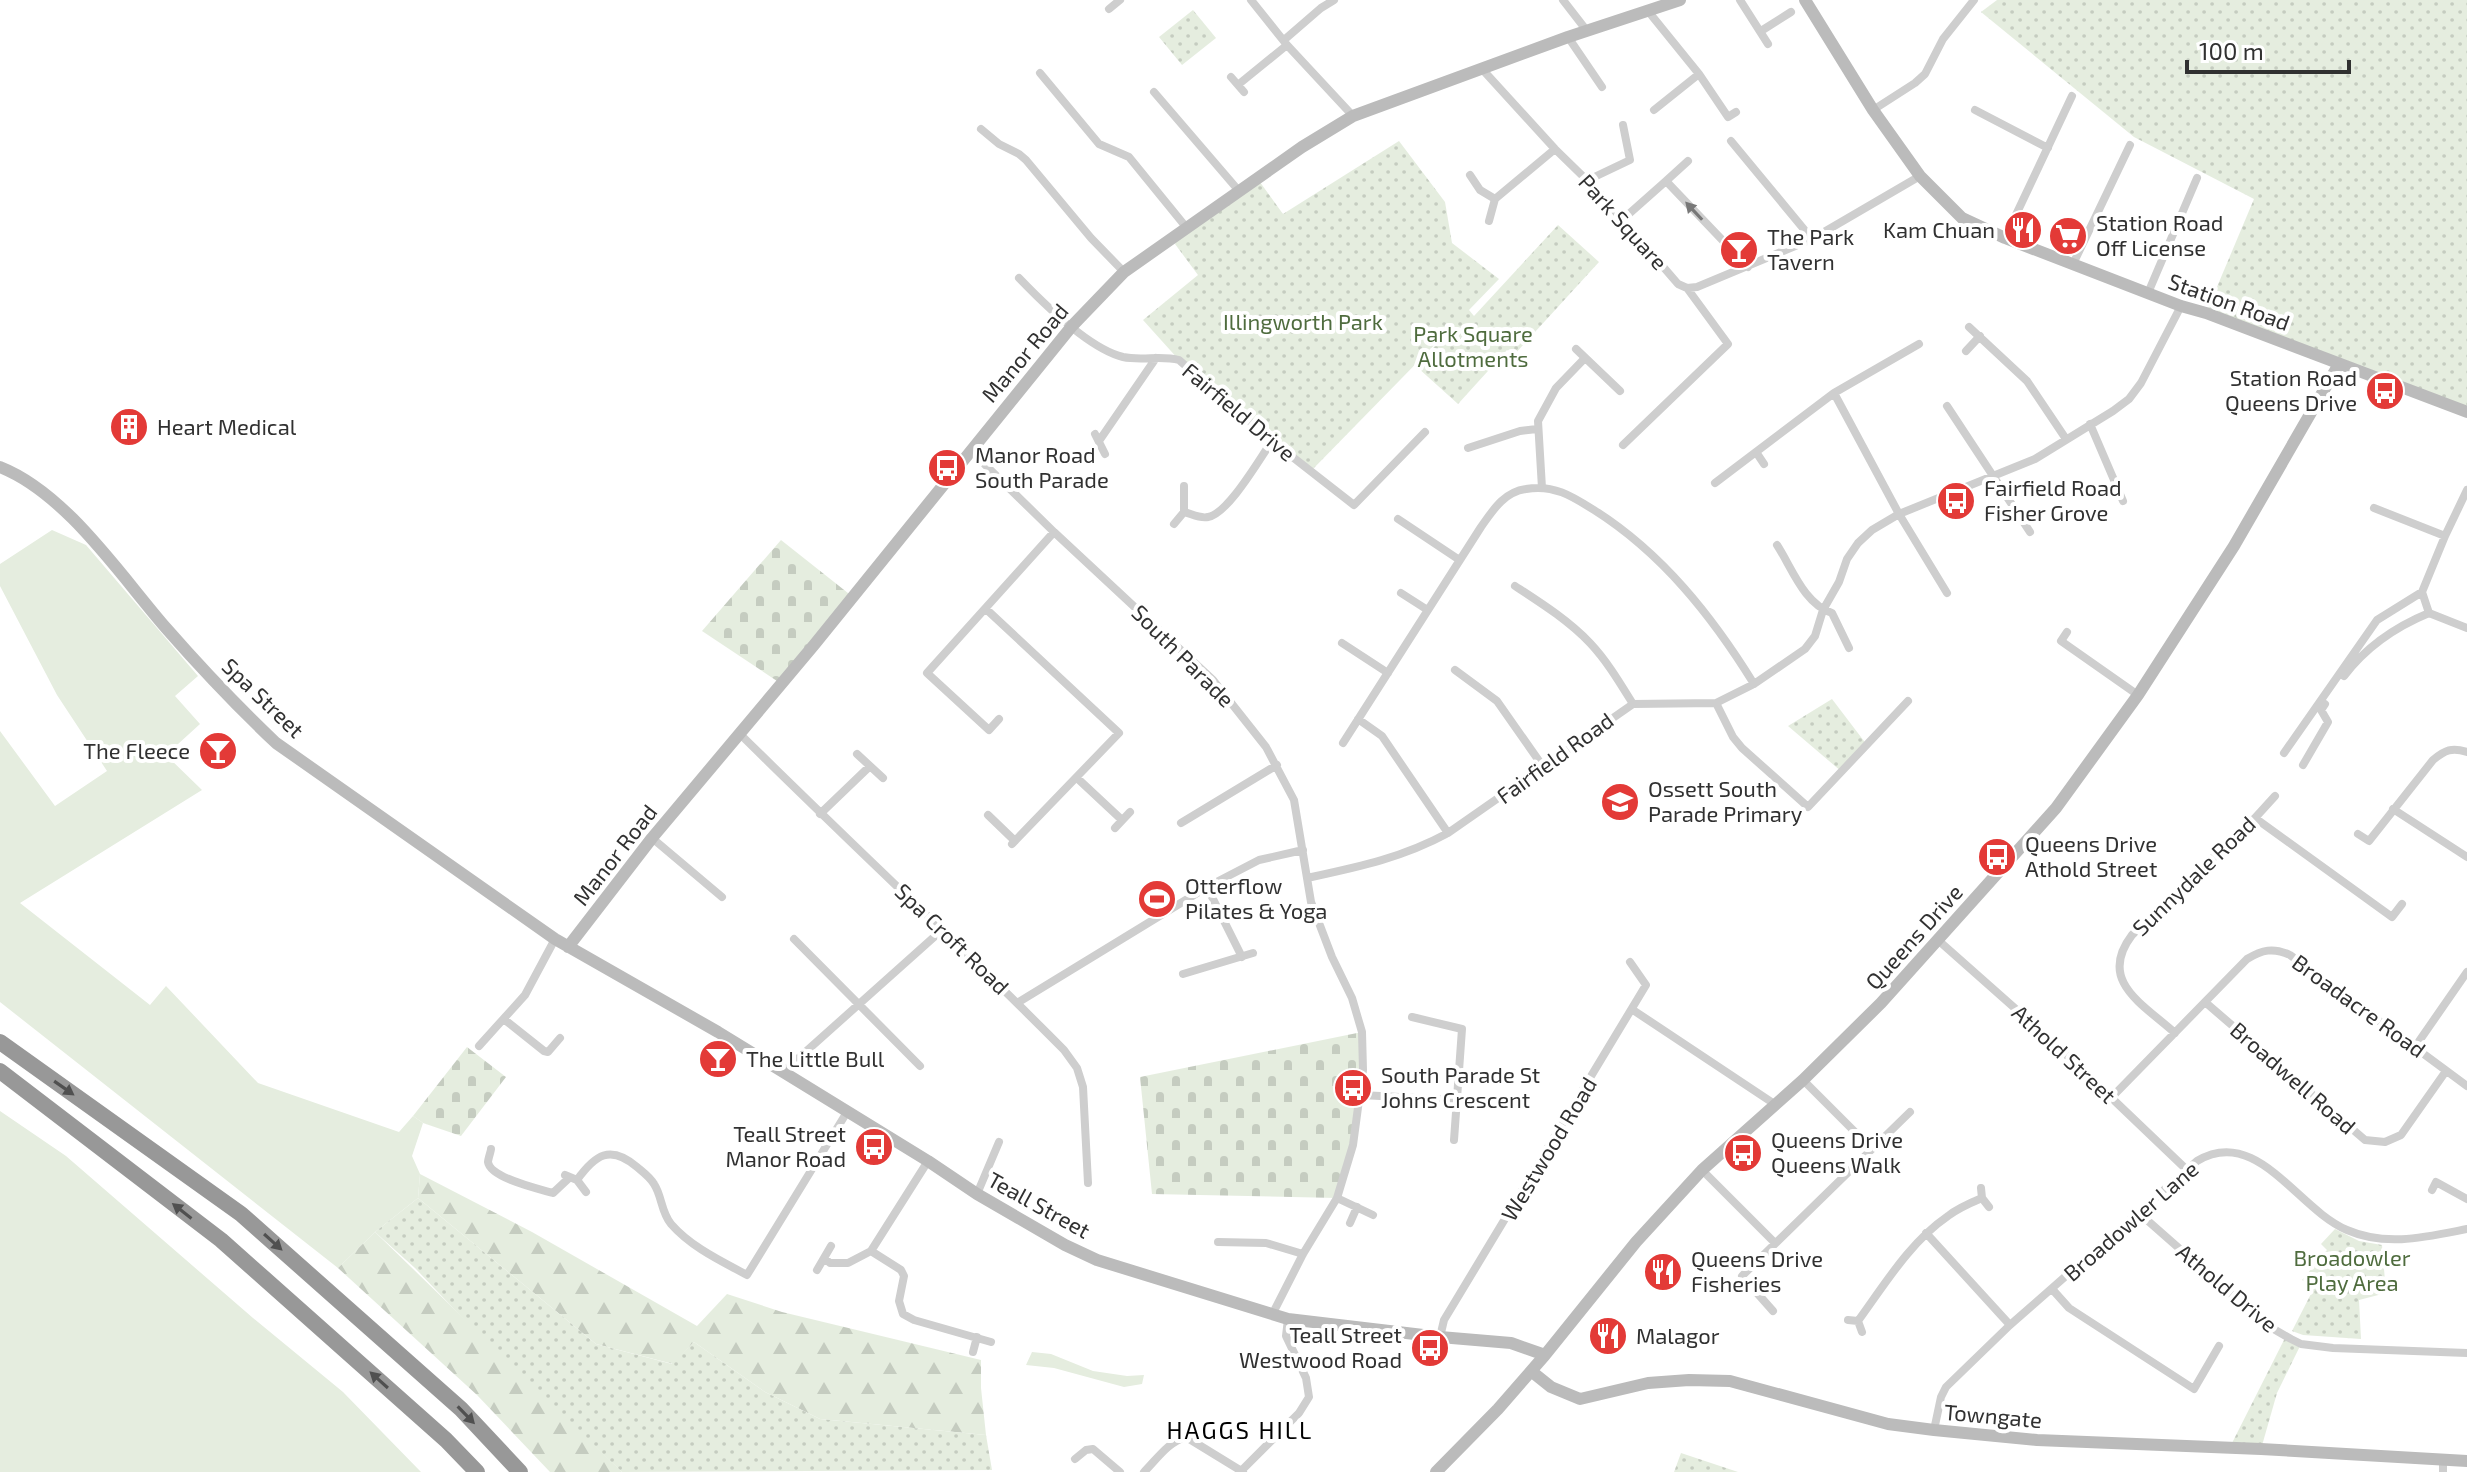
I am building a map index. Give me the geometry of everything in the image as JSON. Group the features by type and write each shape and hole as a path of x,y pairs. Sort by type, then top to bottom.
{"highway":[{"path":"0,1042 241,1214 461,1409 520,1472"},
{"path":"0,1071 221,1240 446,1440 477,1472"}],"street":[{"path":"1109,9 1120,0"},
{"path":"1251,0 1353,116"},
{"path":"1238,84 1321,8 1334,0"},
{"path":"1563,0 1587,31"},
{"name":"Manor Road","path":"568,947 652,838 1072,326 1124,272 1302,147 1353,116 1568,37 1680,0"},
{"path":"1740,0 1768,44"},
{"name":"Station Road","path":"1805,0 1873,110 1920,176 1962,218 2005,238 2181,306 2467,412"},
{"path":"1873,110 1925,74 1943,39 1974,0"},
{"path":"1648,11 1699,74 1728,117 1736,112"},
{"path":"1761,31 1791,12"},
{"path":"1568,37 1602,87"},
{"name":"Park Square","path":"1482,69 1555,149 1588,180 1678,284 1687,288 1697,287 1812,239 1920,176"},
{"path":"1040,73 1099,144 1129,157 1186,227"},
{"path":"1654,110 1699,74"},
{"path":"1154,92 1239,191"},
{"path":"2005,238 2072,96"},
{"path":"1975,110 2048,148"},
{"path":"1588,180 1630,160 1623,125"},
{"path":"981,129 1026,160 1091,238 1124,272"},
{"path":"1731,141 1812,239"},
{"path":"2073,264 2130,145"},
{"path":"1489,221 1495,199 1555,149"},
{"path":"1622,220 1688,161"},
{"path":"1470,175 1480,190 1495,199"},
{"path":"2148,293 2197,178"},
{"path":"1666,181 1748,267"},
{"name":"Fairfield Drive","path":"1019,278 1039,299 1108,352 1124,357 1179,360 1272,441 1354,505 1425,432"},
{"path":"1623,445 1728,344 1687,288"},
{"name":"Fairfield Road","path":"1307,878 1401,856 1448,833 1633,704 1716,703 1754,684 1805,649 1815,636 1823,610 1839,582 1847,559 1872,530 1899,514 2035,459 2129,399 2141,383 2181,306"},
{"path":"1969,327 2027,381 2066,439"},
{"path":"1966,351 1980,336"},
{"path":"1715,483 1834,393 1919,344"},
{"path":"1576,349 1620,391"},
{"path":"1901,356 1907,366"},
{"path":"1105,454 1097,437 1156,358"},
{"path":"1542,488 1537,429 1542,411 1556,388 1585,358"},
{"name":"Queens Drive","path":"1436,1472 1498,1409 1636,1242 1702,1170 1803,1080 1939,941 2056,808 2138,695 2234,546 2339,364"},
{"path":"1834,393 1899,514 1947,593"},
{"path":"1947,406 2030,532"},
{"path":"2090,424 2123,501"},
{"path":"1468,448 1520,431 1537,429"},
{"path":"1184,512 1201,517 1217,514 1272,441"},
{"name":"South Parade","path":"970,450 1213,680 1266,747 1294,800 1311,902 1352,998 1362,1032 1361,1095 1353,1145 1337,1198 1303,1254 1273,1313"},
{"path":"1756,452 1764,464"},
{"name":"Spa Street","path":"2,468 58,502 167,629 242,711 276,743 568,947"},
{"path":"1174,524 1184,512 1184,486"},
{"path":"1343,743 1458,559 1498,503 1510,494 1525,489 1556,488 1623,528 1688,591 1754,684"},
{"path":"2284,753 2377,620 2422,592 2467,490"},
{"path":"2374,508 2445,536"},
{"path":"1398,519 1458,559"},
{"path":"999,719 989,730 927,673 1054,532"},
{"path":"1777,545 1811,601 1832,613 1849,648"},
{"path":"1515,586 1570,624 1592,645 1633,704"},
{"path":"2422,592 2429,613"},
{"path":"1401,593 1426,609"},
{"path":"986,609 1119,733 1014,843 988,815"},
{"path":"2303,765 2328,722 2321,710 2347,672 2373,646 2402,625 2429,613 2467,628"},
{"path":"2067,632 2061,641 2138,695"},
{"path":"1342,643 1388,673"},
{"path":"1455,670 1497,701 1544,768"},
{"path":"1716,703 1742,748 1808,807 1908,701"},
{"path":"1358,719 1382,736 1448,833"},
{"name":"Spa Croft Road","path":"740,734 1064,1050 1077,1068 1083,1087 1088,1183"},
{"path":"2358,834 2369,841 2433,760 2443,752 2455,748 2467,752"},
{"path":"857,754 883,778"},
{"path":"1181,823 1277,765"},
{"path":"820,814 870,766"},
{"path":"1077,778 1122,820"},
{"name":"Sunnydale Road","path":"2175,1033 2127,990 2120,977 2123,947 2275,796"},
{"path":"2393,809 2467,857"},
{"path":"1115,828 1130,812"},
{"path":"2255,818 2392,917 2402,904"},
{"path":"652,838 722,897"},
{"path":"1017,1003 1207,887 1259,860 1303,850"},
{"path":"1207,887 1242,957"},
{"path":"783,1072 943,929"},
{"path":"479,1046 525,995 555,939"},
{"path":"794,939 920,1066"},
{"name":"Athold Street","path":"1939,941 2053,1042 2187,1170"},
{"name":"Teall Street","path":"568,947 783,1072 977,1194 1097,1260 1288,1319 1511,1343 1545,1355"},
{"name":"Broadacre Road","path":"2111,1098 2247,959 2258,952 2280,950 2467,1086"},
{"path":"1183,974 1253,953"},
{"name":"Westwood Road","path":"1440,1337 1444,1320 1646,985 1630,962"},
{"path":"2415,1047 2467,972"},
{"name":"Broadwell Road","path":"2205,1002 2365,1140 2385,1142 2401,1135 2446,1071"},
{"path":"1633,1010 1776,1105"},
{"path":"1412,1017 1462,1029 1454,1140"},
{"path":"505,1020 548,1052 551,1063"},
{"path":"548,1052 560,1038"},
{"path":"1803,1080 1872,1149"},
{"path":"1361,1095 1457,1100"},
{"path":"491,1149 488,1161 491,1169 505,1178 553,1193 603,1155 618,1155 629,1160 654,1183 670,1223 706,1253 747,1275 847,1112"},
{"path":"1773,1311 1742,1276 1910,1112"},
{"path":"977,1194 997,1146 1006,1157"},
{"name":"Broadowler Lane","path":"1934,1430 1946,1387 2010,1325 2197,1161 2216,1151 2237,1152 2256,1160 2335,1225 2347,1231 2379,1240 2396,1241 2467,1229"},
{"path":"824,1258 830,1263 848,1263 871,1251 928,1161"},
{"path":"1702,1170 1775,1243"},
{"path":"570,1178 586,1192"},
{"path":"2432,1190 2436,1182 2467,1199"},
{"path":"1862,1332 1853,1321 1926,1233 1981,1193 1989,1207"},
{"path":"1337,1198 1373,1215"},
{"path":"1350,1223 1357,1207"},
{"path":"773,1212 784,1217"},
{"name":"Athold Drive","path":"2139,1213 2265,1324 2301,1344 2467,1353"},
{"path":"1926,1233 2010,1325"},
{"path":"1218,1242 1266,1243 1303,1254"},
{"path":"817,1270 831,1246"},
{"path":"871,1251 901,1270 904,1276 899,1301 903,1314 991,1342"},
{"path":"2052,1289 2069,1308 2194,1389 2219,1346"},
{"path":"1144,1472 1170,1445 1186,1437 1243,1471 1299,1413 1309,1397 1306,1378 1286,1336 1288,1319"},
{"path":"973,1352 977,1337"},
{"name":"Towngate","path":"1531,1371 1551,1387 1580,1399 1648,1383 1730,1381 1888,1424 1934,1430 2037,1440 2443,1466 2467,1461"},
{"path":"1075,1459 1086,1450 1093,1449 1120,1472"}],"green space":[{"path":"1997,0 2467,0 2467,412 2206,313 2254,199 2134,137 1981,12"},
{"path":"1193,10 1216,38 1182,65 1159,37"},
{"name":"Illingworth Park","path":"1399,141 1445,202 1452,243 1499,279 1469,310 1474,316 1558,225 1599,262 1514,355 1507,350 1458,404 1417,367 1445,334 1311,471 1179,360 1143,320 1198,275 1175,244 1186,227 1257,178 1283,214"},
{"path":"52,530 86,545 198,676 175,696 200,724 166,755 202,790 20,903 150,1005 166,986 258,1083 399,1132 413,1116 423,1123 412,1156 420,1174 418,1198 375,1232 338,1268 0,1002 0,731 55,806 107,771 57,695 0,586 0,564"},
{"path":"781,540 853,597 780,683 702,631"},
{"path":"1832,699 1867,745 1842,772 1788,726"},
{"path":"1362,1032 1361,1095 1337,1198 1152,1194 1140,1077"},
{"path":"467,1047 506,1077 461,1136 423,1123 413,1116"},
{"path":"0,1111 66,1156 343,1392 421,1472 0,1472"},
{"path":"420,1174 532,1232 697,1326 727,1294 782,1312 981,1360 986,1435 820,1419 765,1392 694,1342 673,1364 596,1344 418,1198"},
{"path":"418,1198 596,1344 672,1364 694,1342 765,1392 820,1419 986,1435 992,1470 622,1472 497,1354 415,1268 375,1232"},
{"name":"Broadowler Play Area","path":"2335,1229 2359,1241 2382,1245 2386,1293 2359,1300 2361,1339 2303,1335 2292,1331 2314,1288 2302,1280 2327,1250 2321,1244"},
{"path":"375,1232 622,1472 550,1472 477,1395 338,1268"},
{"path":"2286,1336 2301,1344 2277,1393 2261,1449 2229,1449"},
{"path":"1032,1352 1051,1354 1093,1371 1144,1375 1142,1384 1124,1387 1054,1368 1026,1365"},
{"path":"1681,1453 1738,1472 1674,1472"}],"place":[{"name":"Kam Chuan","path":"2023,230"},
{"name":"Station Road Off License","path":"2068,236"},
{"name":"The Park Tavern","path":"1739,250"},
{"name":"Station Road Queens Drive","path":"2385,391"},
{"name":"Heart Medical","path":"129,427"},
{"name":"Manor Road South Parade","path":"947,468"},
{"name":"Fairfield Road Fisher Grove","path":"1956,501"},
{"name":"The Fleece","path":"218,751"},
{"name":"Ossett South Parade Primary","path":"1620,802"},
{"name":"Queens Drive Athold Street","path":"1997,857"},
{"name":"Otterflow Pilates & Yoga","path":"1157,899"},
{"name":"The Little Bull","path":"718,1059"},
{"name":"South Parade St Johns Crescent","path":"1353,1088"},
{"name":"Teall Street Manor Road","path":"874,1147"},
{"name":"Queens Drive Queens Walk","path":"1743,1153"},
{"name":"Queens Drive Fisheries","path":"1663,1272"},
{"name":"Malagor","path":"1608,1336"},
{"name":"Teall Street Westwood Road","path":"1430,1348"}],"district":[{"name":"HAGGS HILL","path":"1240,1431"}],"park label":[{"name":"Park Square Allotments","path":"1473,346"}]}
